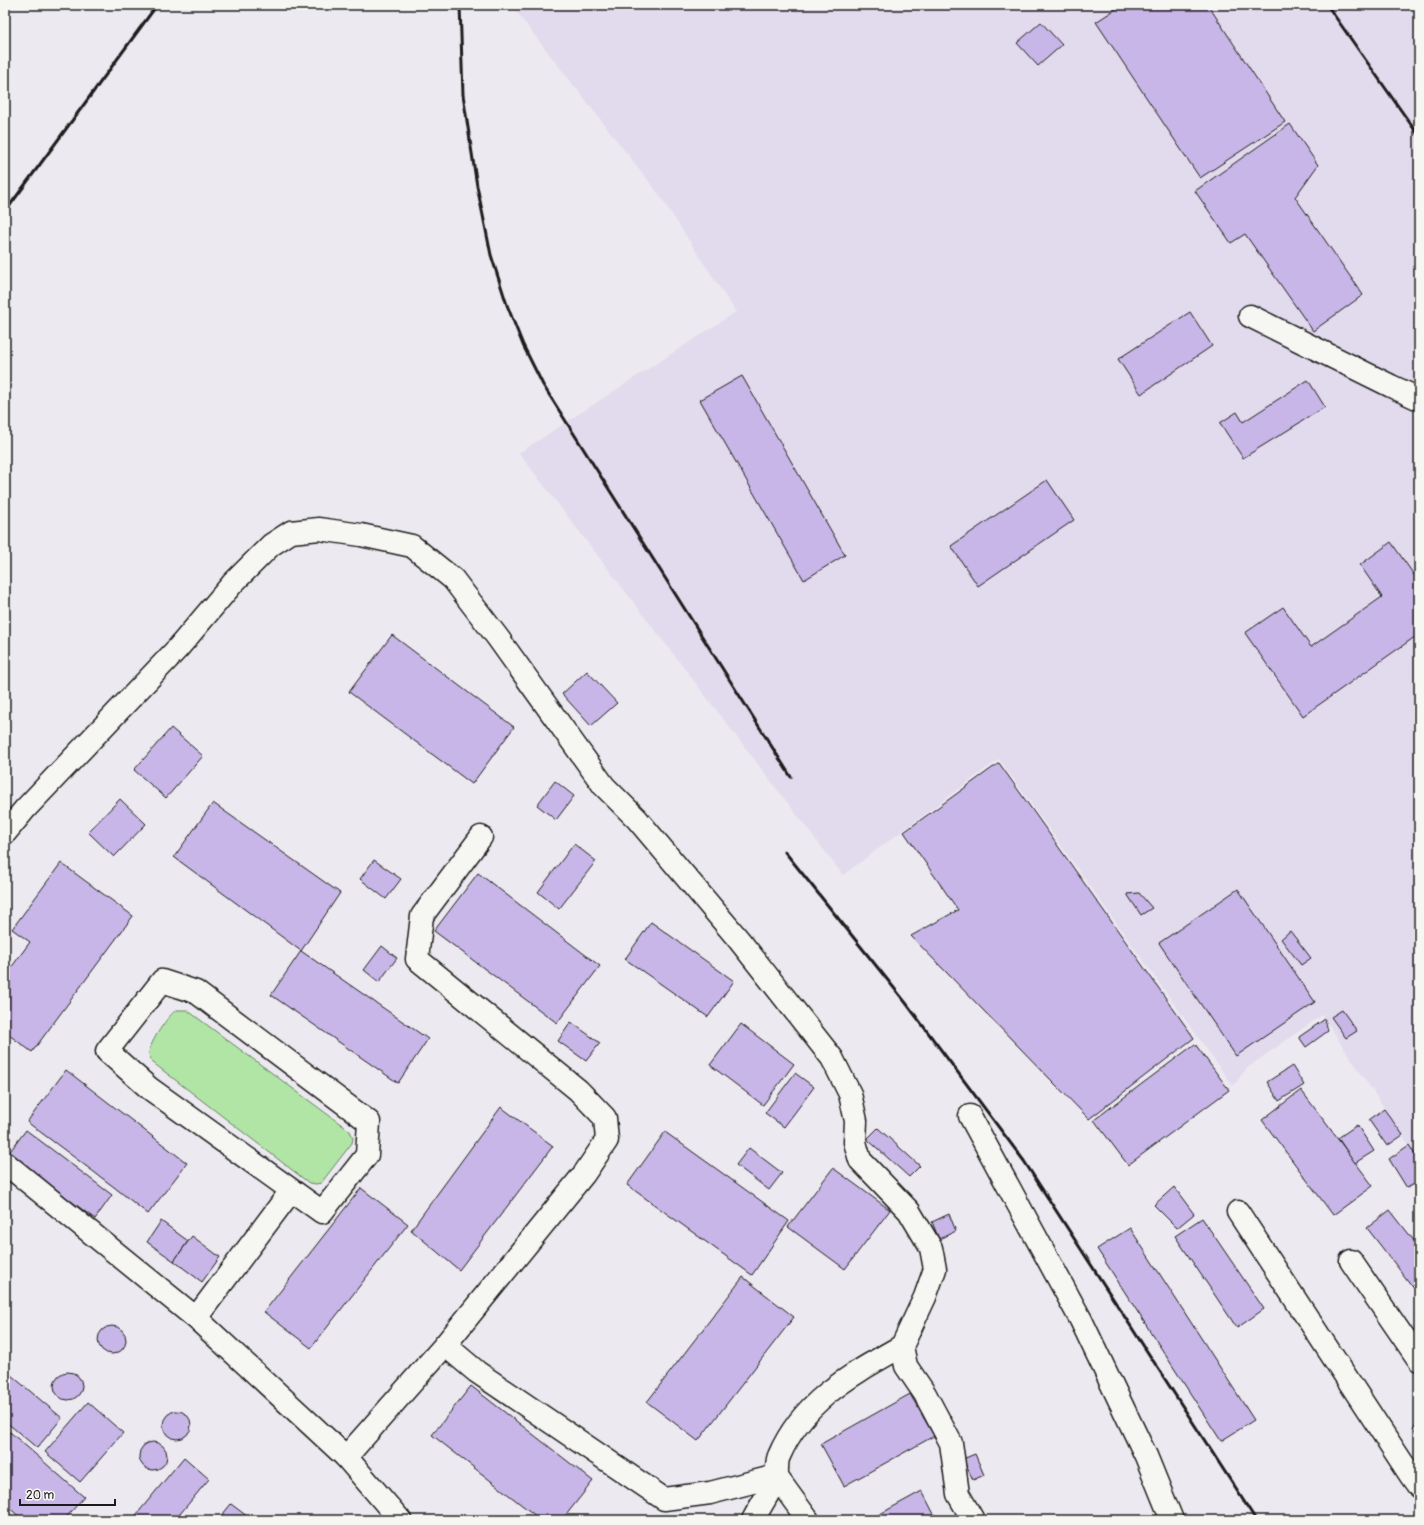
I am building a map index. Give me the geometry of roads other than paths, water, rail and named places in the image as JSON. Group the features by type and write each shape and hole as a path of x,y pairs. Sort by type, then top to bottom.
{"street":[{"path":"1250,316 1419,399"},
{"path":"5,833 30,804 178,648 233,583 271,545 291,532 319,529 361,535 412,546 453,579 498,638 604,786 637,818 739,940 832,1058 850,1094 856,1121 855,1142 860,1160 909,1211 931,1248 935,1268 925,1297 912,1321 902,1346 906,1366 926,1394 951,1443 958,1494 973,1520"},
{"path":"346,1458 445,1345 584,1174 607,1140 605,1118 578,1090 417,959 422,916 482,838"},
{"path":"162,981 196,992 369,1122 367,1155 322,1212 291,1191 149,1088 107,1051 162,981"},
{"path":"970,1116 1081,1320 1146,1456 1172,1520"},
{"path":"5,1163 196,1318 346,1458 400,1520"},
{"path":"196,1318 291,1191"},
{"path":"1238,1212 1419,1487"},
{"path":"1351,1261 1419,1360"},
{"path":"445,1345 477,1372 664,1499 710,1494 776,1476"},
{"path":"753,1520 776,1476 778,1458 791,1432 806,1412 834,1387 902,1346"},
{"path":"776,1476 808,1520"}],"railway":[{"path":"5,212 157,5"},
{"path":"460,5 463,95 477,186 491,255 507,305 523,345 543,385 791,777"},
{"path":"1327,5 1419,136"},
{"path":"785,852 906,1003 1024,1161 1256,1520"}]}
